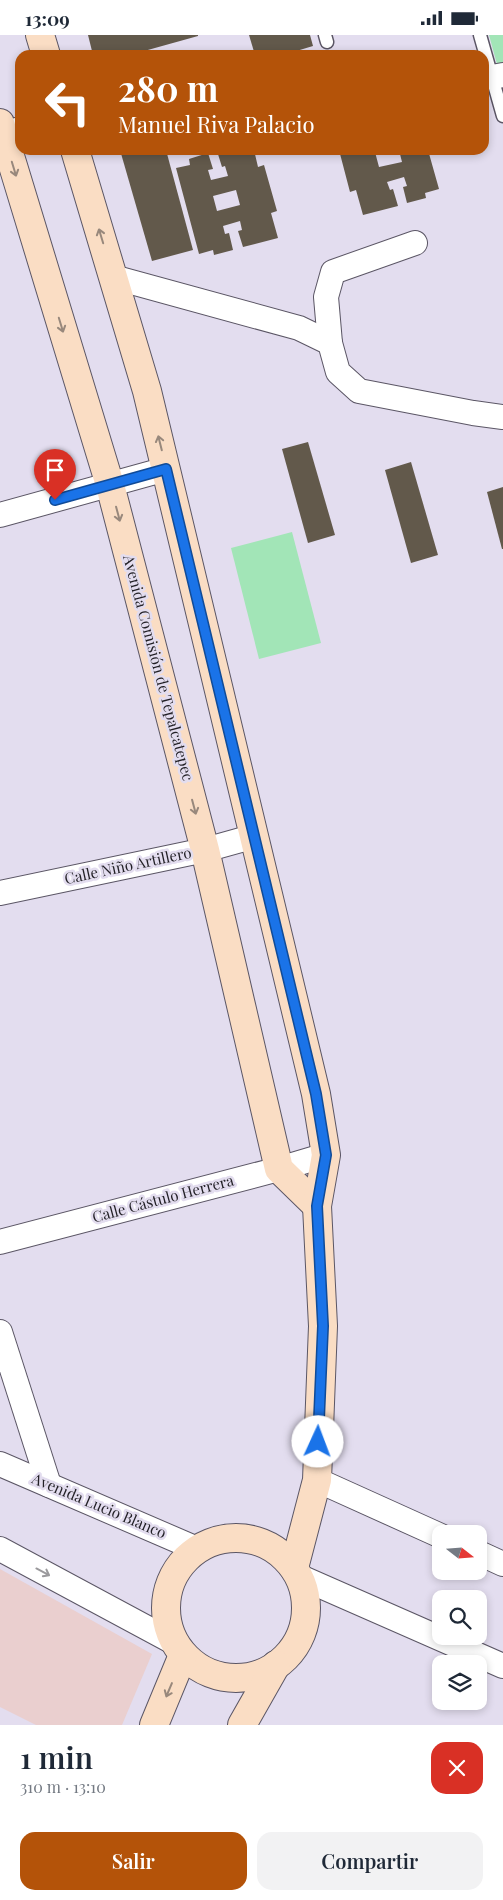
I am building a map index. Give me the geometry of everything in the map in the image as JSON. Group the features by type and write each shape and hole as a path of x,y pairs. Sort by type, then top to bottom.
{"street":[{"path":"40,35 44,50"},
{"name":"Avenida Comisión de Tepalcatepec","path":"6,130 110,485 205,850 279,1169"},
{"path":"76,155 147,391 316,1094 326,1155 317,1206 323,1326 317,1480 296,1572"},
{"path":"415,243 332,272 326,297 330,343 338,372 359,391 503,417"},
{"path":"113,277 299,328 330,343"},
{"path":"0,515 166,469"},
{"name":"Calle Niño Artillero","path":"0,893 205,850 255,837"},
{"name":"Calle Cástulo Herrera","path":"0,1242 326,1155"},
{"path":"279,1169 317,1206"},
{"path":"0,1331 49,1485"},
{"name":"Avenida Lucio Blanco","path":"0,1464 197,1549"},
{"path":"317,1480 432,1532"},
{"path":"154,1725 179,1649 167,1623 166,1602 171,1581 182,1563 197,1549 217,1540 239,1537 260,1542 279,1553 296,1572 304,1595 305,1615 300,1634 290,1651 276,1665 247,1723"},
{"path":"0,1549 179,1649 199,1668 217,1675 238,1678 258,1674 276,1665"},
{"path":"488,1557 503,1564"},
{"path":"296,1572 503,1666"}],"lane":[{"path":"480,35 486,50"},
{"path":"489,57 497,76 503,116"}],"shaded area":[{"path":"0,1569 152,1654 122,1725 36,1725 0,1707"}],"green space":[{"path":"489,35 503,35 503,86"},
{"path":"292,532 321,643 259,659 231,548"}],"building":[{"path":"88,35 198,35 148,50 92,50"},
{"path":"249,35 310,35 313,46 300,50 254,50"},
{"path":"121,155 167,155 193,250 152,261"},
{"path":"209,155 213,169 208,170 211,180 228,176 225,166 222,167 218,155 255,155 258,167 264,165 277,211 271,213 278,238 243,247 238,231 242,230 240,221 223,226 225,234 229,233 233,250 214,255 213,250 199,254 176,168 190,165 189,159","holes":["236,190 240,205 217,211 213,196"]},
{"path":"340,155 376,155 379,167 402,162 400,155 429,155 439,189 425,193 426,198 407,203 403,187 407,186 404,177 387,182 390,190 393,189 398,206 363,215 356,190 350,192"},
{"path":"308,442 335,535 308,543 282,449"},
{"path":"411,462 438,555 411,563 385,470"},
{"path":"503,487 503,549 502,549 487,492"}],"route":[{"path":"55,500 166,469 316,1094 326,1155 317,1206 323,1326 318,1442"}]}
